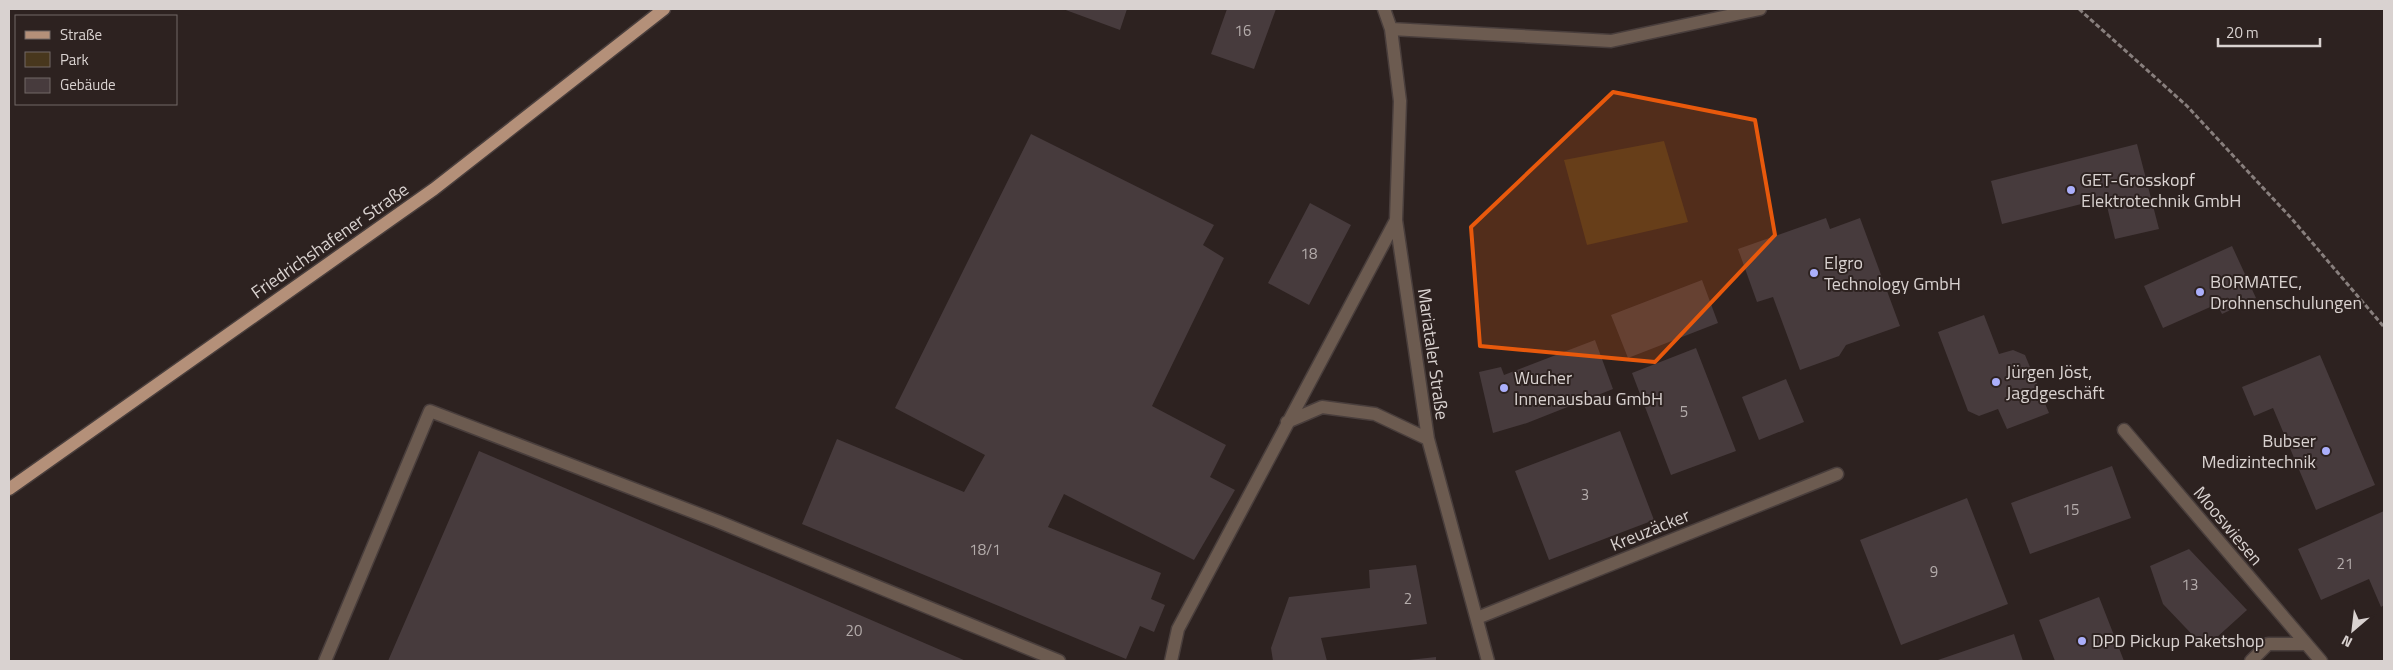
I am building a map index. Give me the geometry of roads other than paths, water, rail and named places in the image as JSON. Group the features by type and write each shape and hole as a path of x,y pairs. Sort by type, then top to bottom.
{"main road":[{"name":"Friedrichshafener Straße","path":"9,489 434,189 664,9"}],"street":[{"name":"Mariataler Straße","path":"1384,9 1391,29 1400,101 1396,220 1428,440"},
{"path":"1391,29 1611,41 1760,9"},
{"path":"1171,661 1178,629 1396,220"},
{"name":"Mariataler Straße","path":"1287,422 1322,407 1375,414 1428,440"},
{"path":"325,661 430,411 717,521 1059,661"},
{"name":"Mooswiesen","path":"2124,430 2321,661"},
{"path":"1428,440 1488,661"},
{"name":"Kreuzäcker","path":"1477,618 1837,474"},
{"path":"2251,661 2268,644 2306,644"}],"place":[{"name":"GET-Grosskopf Elektrotechnik GmbH","path":"2071,190"},
{"name":"Elgro Technology GmbH","path":"1814,273"},
{"name":"BORMATEC, Drohnenschulungen","path":"2200,292"},
{"name":"Jürgen Jöst, Jagdgeschäft","path":"1996,382"},
{"name":"Wucher Innenausbau GmbH","path":"1504,388"},
{"name":"Bubser Medizintechnik","path":"2326,451"},
{"name":"DPD Pickup Paketshop","path":"2082,641"}]}
